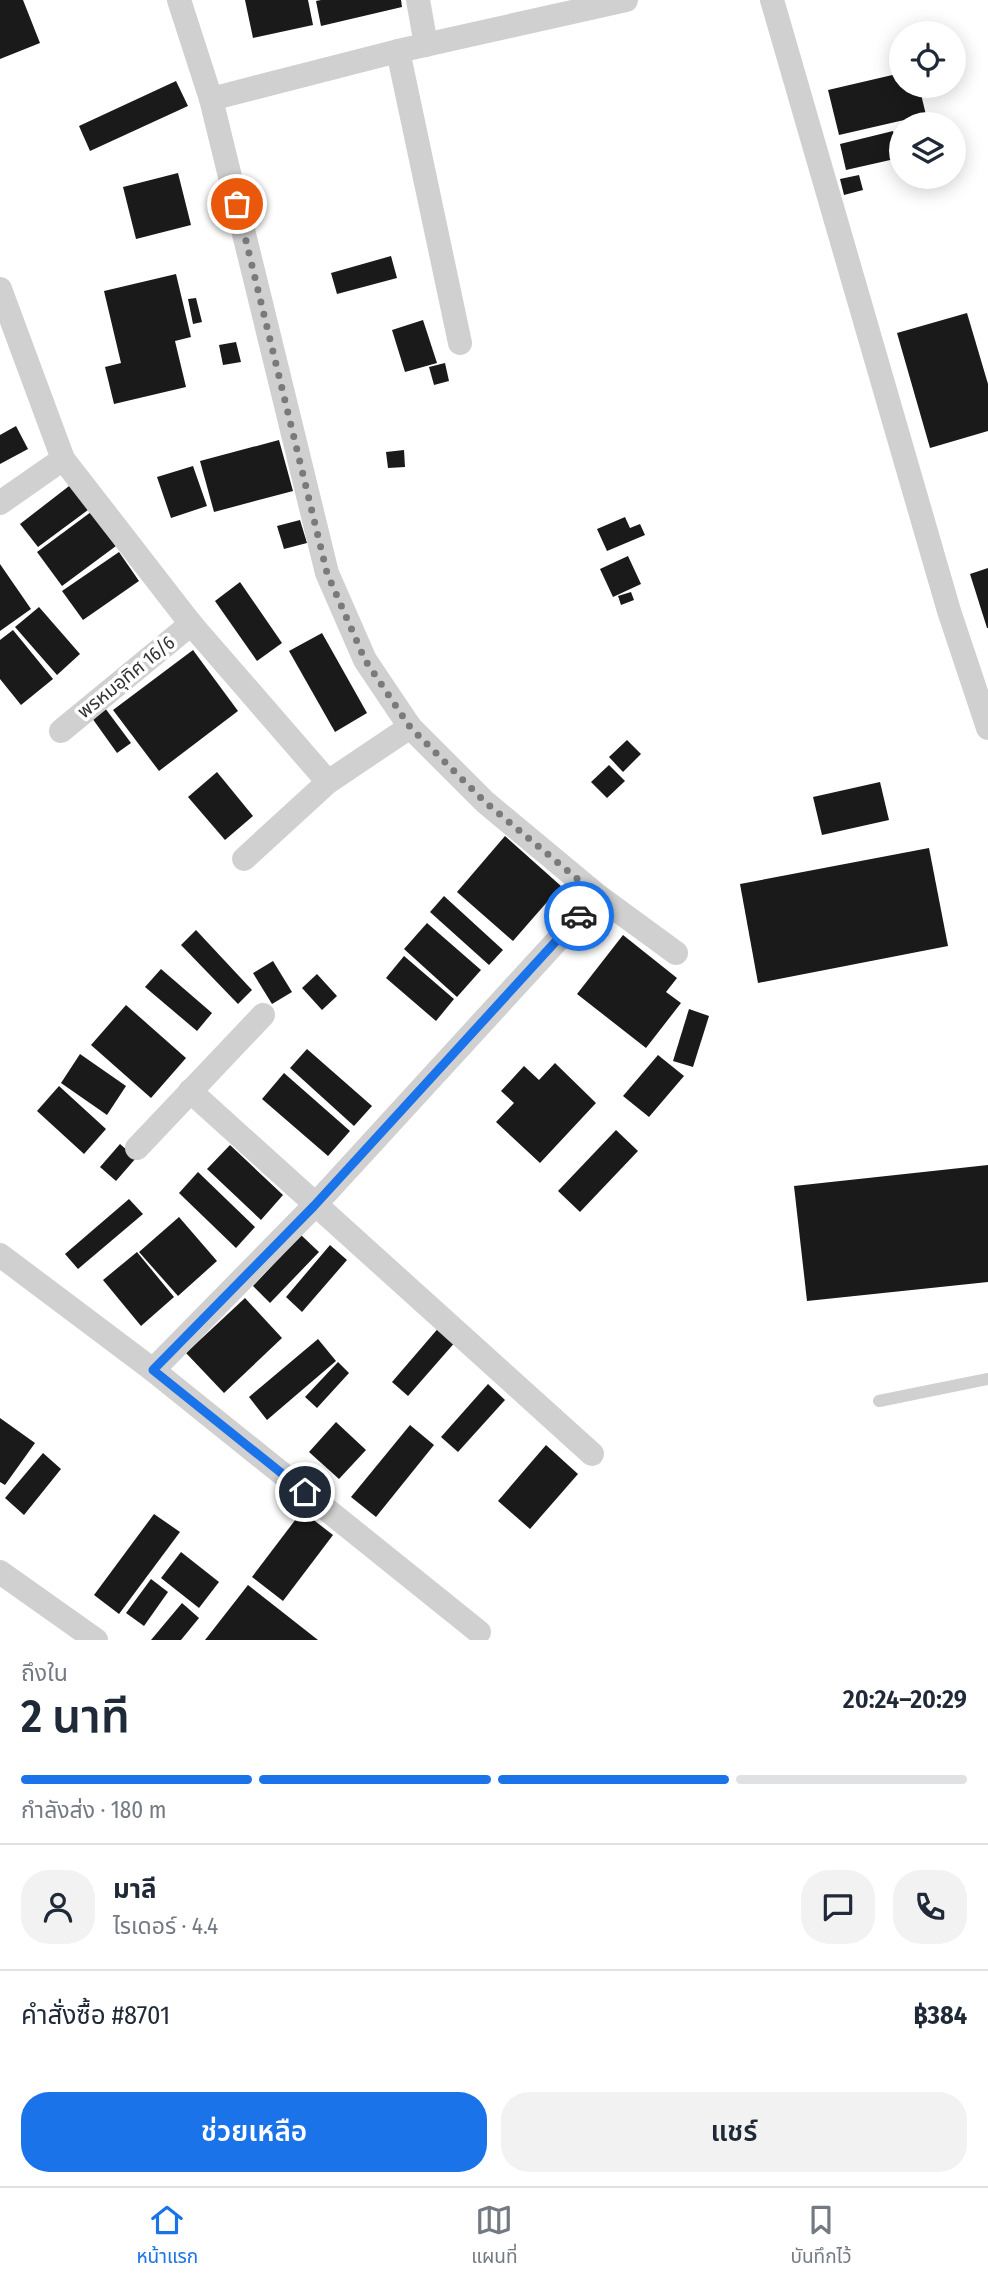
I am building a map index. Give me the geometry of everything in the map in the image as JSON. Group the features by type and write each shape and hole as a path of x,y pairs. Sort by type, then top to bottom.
{"street":[{"path":"179,0 211,99 327,573 365,660 410,727 485,802 598,896 676,953"},
{"path":"418,0 426,45"},
{"path":"211,99 398,51 626,0"},
{"path":"772,0 949,611 988,728"},
{"path":"398,51 460,343"},
{"path":"0,289 4,317 63,459 191,624 328,782"},
{"path":"0,503 63,459"},
{"name":"พรหมอุทิศ 16/6","path":"61,731 191,624"},
{"path":"244,859 328,782 410,727"},
{"path":"153,1370 314,1206 598,896"},
{"path":"137,1148 263,1015"},
{"path":"190,1091 314,1206 592,1454"},
{"path":"0,1255 153,1370 478,1632"},
{"path":"0,1572 96,1640"}],"lane":[{"path":"879,1401 988,1379"}],"building":[{"path":"0,0 23,0 40,43 0,59"},
{"path":"245,0 308,0 313,25 253,38"},
{"path":"401,0 402,7 321,26 316,1"},
{"path":"889,76 889,98 922,98 925,112 889,112 889,124 839,135 828,90"},
{"path":"176,81 188,106 90,151 79,126"},
{"path":"889,132 889,160 846,170 840,144"},
{"path":"178,173 191,225 136,239 123,187"},
{"path":"859,175 863,190 844,195 840,179"},
{"path":"391,256 397,278 337,294 331,273"},
{"path":"176,274 191,337 175,341 186,387 114,404 105,367 121,363 104,291"},
{"path":"196,298 202,322 193,324 188,299"},
{"path":"967,313 988,384 988,431 930,448 897,333"},
{"path":"423,320 437,363 405,372 392,330"},
{"path":"236,342 241,362 223,365 219,345"},
{"path":"445,363 449,381 434,385 429,367"},
{"path":"16,426 28,449 0,464 0,435"},
{"path":"279,440 293,491 214,512 200,461"},
{"path":"404,450 405,467 388,468 386,452"},
{"path":"193,466 207,506 171,518 157,477"},
{"path":"73,483 92,507 38,547 20,524"},
{"path":"95,509 120,543 62,586 37,552"},
{"path":"625,517 630,528 640,524 645,535 607,551 597,529"},
{"path":"300,520 307,543 284,549 277,526"},
{"path":"119,552 139,581 83,620 62,591"},
{"path":"628,556 641,584 613,597 600,569"},
{"path":"0,564 31,609 0,631"},
{"path":"988,568 988,628 987,628 970,574"},
{"path":"240,582 282,643 257,661 215,601"},
{"path":"631,592 634,600 621,605 618,596"},
{"path":"39,607 80,654 57,675 15,627"},
{"path":"13,630 53,679 21,705 0,679 0,640"},
{"path":"322,633 367,713 335,732 289,651"},
{"path":"193,650 238,711 159,771 113,710"},
{"path":"105,708 131,743 117,753 92,718"},
{"path":"627,740 641,754 623,772 609,757"},
{"path":"609,765 625,781 607,798 591,782"},
{"path":"217,772 253,816 225,840 188,797"},
{"path":"880,782 889,820 822,835 813,797"},
{"path":"505,836 561,886 513,941 457,892"},
{"path":"929,848 948,946 758,983 740,884"},
{"path":"444,896 503,950 489,965 430,912"},
{"path":"427,923 481,970 457,997 404,949"},
{"path":"196,930 252,990 238,1004 181,945"},
{"path":"623,935 677,978 666,992 681,1003 646,1048 577,994"},
{"path":"404,956 454,999 436,1021 386,978"},
{"path":"273,961 292,992 272,1004 253,973"},
{"path":"161,969 212,1013 197,1031 145,987"},
{"path":"317,974 337,996 322,1010 302,988"},
{"path":"126,1005 186,1058 151,1098 91,1045"},
{"path":"689,1009 709,1016 693,1067 673,1061"},
{"path":"307,1049 372,1106 354,1126 290,1068"},
{"path":"80,1054 126,1086 107,1115 61,1083"},
{"path":"658,1055 684,1076 649,1117 623,1096"},
{"path":"555,1063 596,1103 540,1163 496,1122 514,1103 501,1091 524,1066 539,1080"},
{"path":"284,1073 350,1131 328,1156 262,1099"},
{"path":"59,1086 106,1129 84,1154 37,1111"},
{"path":"616,1130 638,1151 580,1212 558,1191"},
{"path":"120,1144 136,1158 116,1181 100,1167"},
{"path":"230,1145 283,1195 261,1220 207,1169"},
{"path":"988,1165 988,1282 807,1301 794,1186"},
{"path":"198,1172 255,1227 236,1248 179,1193"},
{"path":"129,1199 143,1214 78,1269 65,1254"},
{"path":"179,1217 217,1261 178,1296 139,1252"},
{"path":"301,1235 319,1252 270,1303 253,1286"},
{"path":"330,1245 347,1260 302,1312 286,1297"},
{"path":"137,1252 174,1297 141,1326 103,1280"},
{"path":"245,1298 282,1338 224,1393 186,1353"},
{"path":"441,1325 457,1340 408,1396 392,1382"},
{"path":"318,1339 336,1361 267,1420 249,1397"},
{"path":"338,1362 349,1373 317,1408 305,1397"},
{"path":"488,1384 505,1400 458,1452 441,1437"},
{"path":"0,1418 35,1443 5,1485 0,1482"},
{"path":"336,1422 366,1450 339,1479 309,1452"},
{"path":"410,1425 434,1445 376,1517 351,1497"},
{"path":"546,1445 578,1474 530,1529 498,1501"},
{"path":"43,1453 61,1469 24,1515 5,1498"},
{"path":"302,1511 333,1535 283,1601 252,1577"},
{"path":"154,1514 180,1532 119,1614 94,1595"},
{"path":"181,1552 219,1582 199,1608 161,1578"},
{"path":"151,1579 168,1592 144,1626 126,1613"},
{"path":"248,1585 318,1640 205,1640"},
{"path":"182,1603 199,1618 181,1640 151,1640"}],"way so far":[{"path":"237,204 327,573 365,660 410,727 485,802 598,896 579,916"}],"route":[{"path":"305,1492 153,1370 314,1206 579,916"}]}
